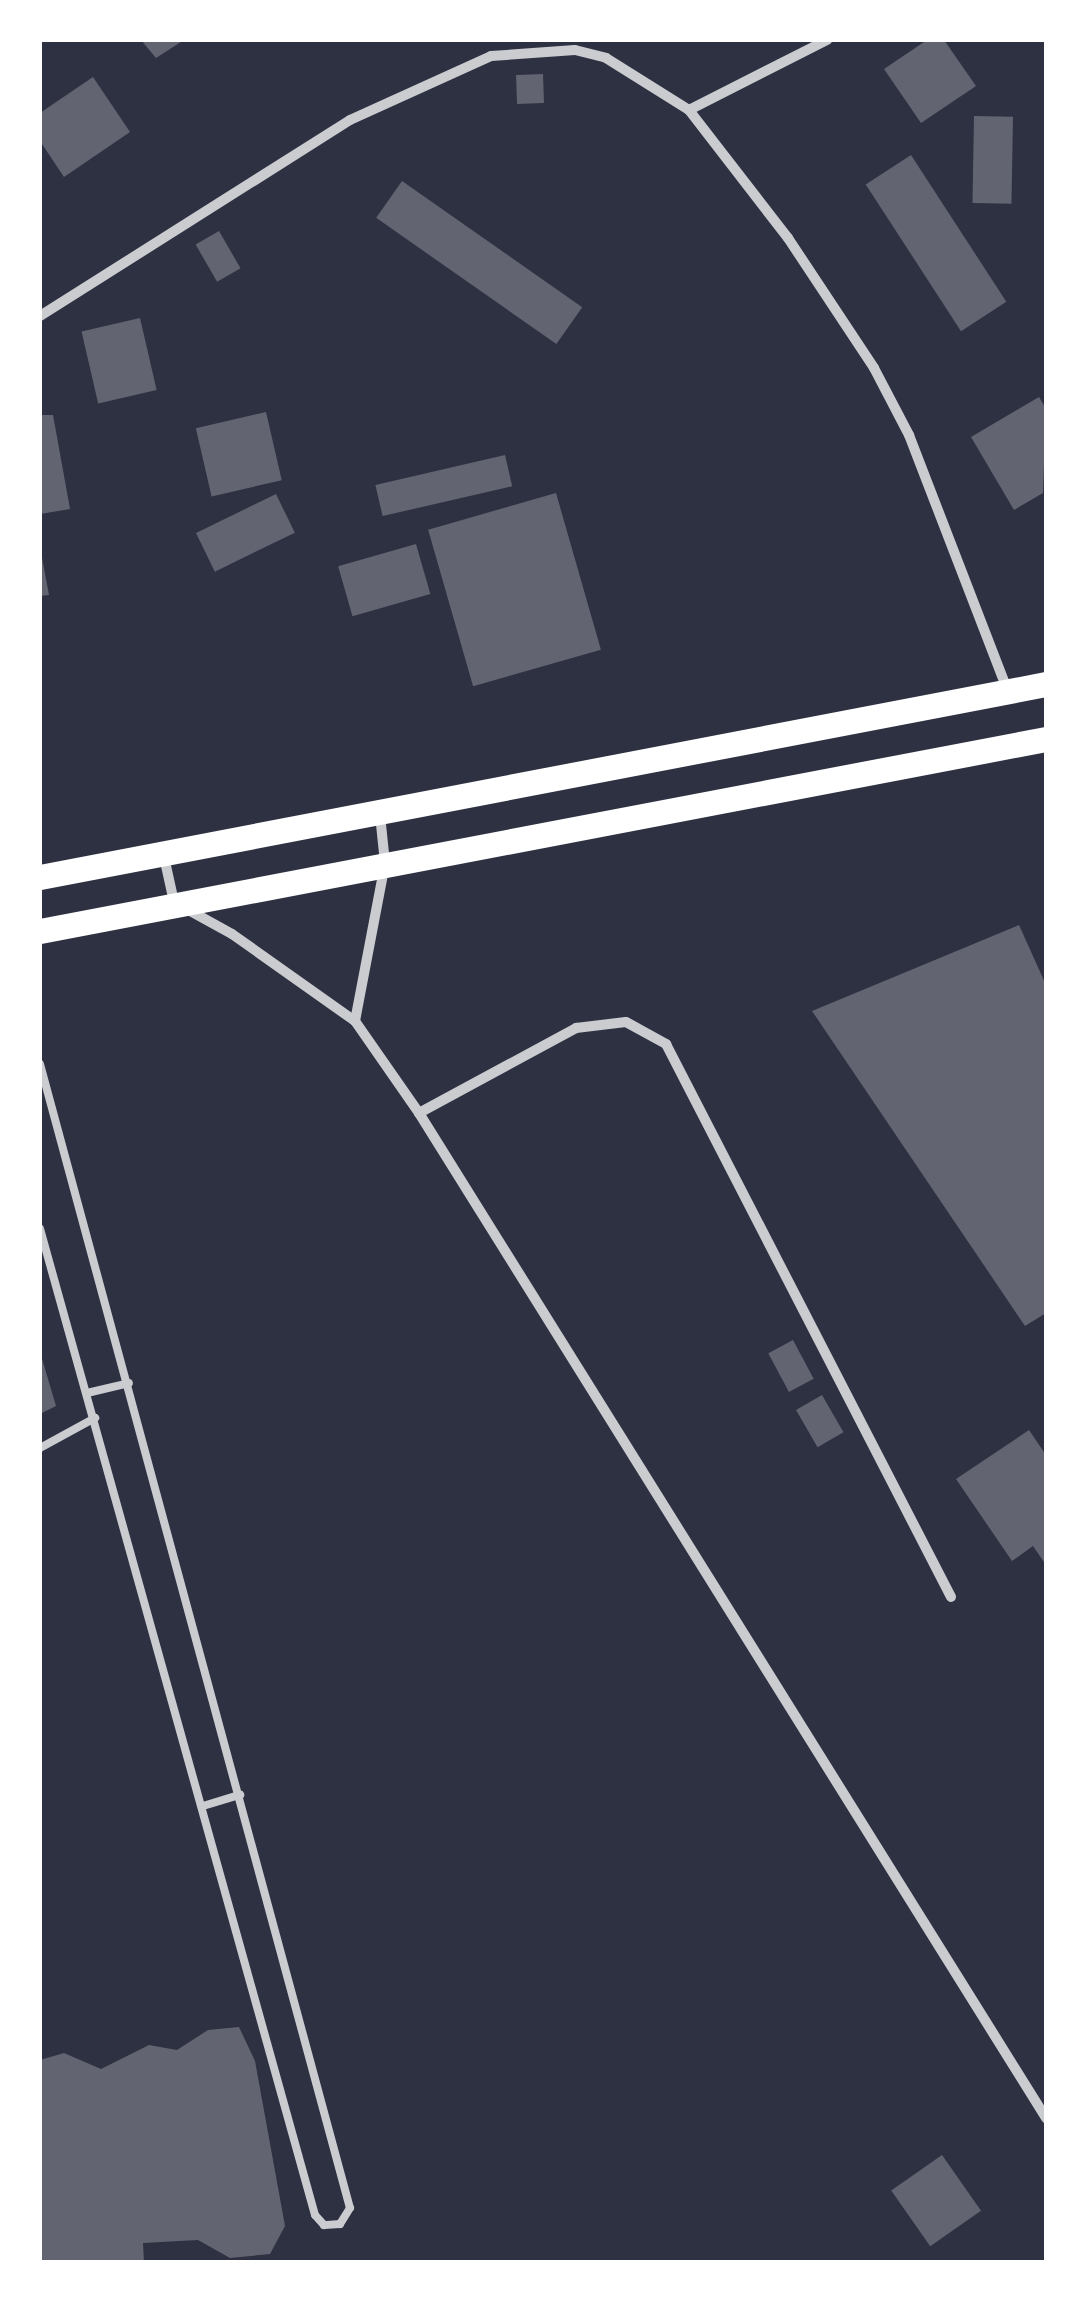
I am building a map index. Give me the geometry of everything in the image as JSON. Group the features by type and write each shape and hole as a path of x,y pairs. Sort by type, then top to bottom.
{"main road":[{"path":"40,878 379,808 1046,684"},
{"path":"40,931 174,902 1046,739"}],"street":[{"path":"689,110 827,40"},
{"path":"40,316 350,120 491,56 575,50 606,58 689,110 788,238 874,368 909,435 1008,692"},
{"path":"355,1021 384,863 379,808"},
{"path":"162,851 174,902 355,1021 420,1113 1046,2118"},
{"path":"420,1113 576,1028 626,1022 666,1044 951,1597"}],"lane":[{"path":"40,1064 350,2208 340,2224 324,2226 315,2215 40,1229"},
{"path":"88,1392 128,1383"},
{"path":"40,1448 95,1418"},
{"path":"204,1806 240,1796"}],"building":[{"path":"141,40 184,40 156,58"},
{"path":"927,40 944,40 976,86 921,123 884,69"},
{"path":"543,74 544,103 517,104 516,75"},
{"path":"93,77 130,132 64,177 40,141 40,113"},
{"path":"974,116 1013,117 1011,204 972,203"},
{"path":"911,155 1006,302 961,331 866,184"},
{"path":"402,181 582,307 556,344 376,218"},
{"path":"219,231 240,268 217,282 196,244"},
{"path":"140,318 157,390 98,404 82,331"},
{"path":"1039,397 1046,409 1043,493 1014,510 971,437"},
{"path":"266,412 282,480 212,496 196,428"},
{"path":"40,415 53,415 70,509 40,514"},
{"path":"505,455 512,486 383,516 375,485"},
{"path":"556,493 601,650 473,686 428,530"},
{"path":"276,494 295,533 215,572 196,533"},
{"path":"416,544 430,594 352,616 338,566"},
{"path":"40,547 49,595 40,596"},
{"path":"1019,925 1046,985 1046,1313 1025,1326 812,1011"},
{"path":"793,1340 814,1379 789,1392 768,1353"},
{"path":"40,1352 56,1406 40,1414"},
{"path":"822,1395 844,1432 818,1447 796,1410"},
{"path":"1029,1430 1046,1455 1046,1565 1033,1546 1012,1561 956,1479"},
{"path":"239,2027 255,2061 285,2226 270,2254 230,2258 198,2240 143,2243 144,2262 40,2262 40,2060 64,2053 101,2069 149,2045 177,2050 208,2030"},
{"path":"942,2155 981,2211 930,2246 891,2191"}]}
